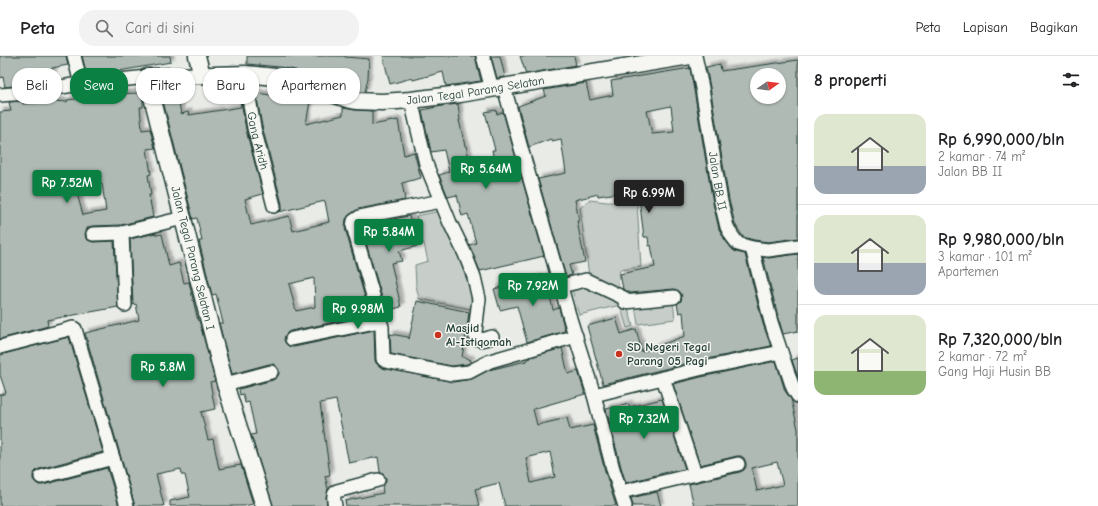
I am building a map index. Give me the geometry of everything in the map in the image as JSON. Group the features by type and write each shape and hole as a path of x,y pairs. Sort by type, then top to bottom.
{"street":[{"path":"74,56 77,68"},
{"path":"197,56 202,75"},
{"path":"483,56 498,88 521,148 594,395 613,469 625,506"},
{"name":"Jalan Tegal Parang Selatan","path":"259,75 286,78 356,101 382,102 460,94 690,56"},
{"name":"Jalan BB II","path":"695,56 702,88 721,202 727,227 738,244 752,248 768,250 798,246"},
{"name":"Jalan Tegal Parang Selatan","path":"195,75 202,75"},
{"name":"Jalan Tegal Parang Selatan","path":"0,95 26,93 70,86"},
{"path":"411,100 425,158 441,201 474,277 479,300 475,332 476,338 486,340 492,337"},
{"name":"Jalan Tegal Parang Selatan I","path":"154,104 225,384 264,506"},
{"name":"Gang Aridh","path":"250,104 254,128 274,206"},
{"path":"441,201 360,217 354,221 353,226 382,327 383,359 386,361 452,374 470,372 490,361 576,336"},
{"path":"93,234 122,233 182,218"},
{"path":"122,233 125,305"},
{"path":"752,248 771,322 793,388 798,396"},
{"path":"561,286 586,280 624,298 625,302 674,297"},
{"path":"292,339 380,321"},
{"path":"0,347 73,328 75,329 127,506"},
{"path":"594,395 699,369 781,352"},
{"path":"225,384 271,372"},
{"path":"663,378 695,474"},
{"path":"41,477 113,458"},
{"path":"621,492 738,464"},
{"path":"335,506 333,496 337,492 378,480"}],"shaded area":[{"path":"589,200 607,202 637,202 641,267 620,270 617,290 589,276 580,208"},
{"path":"440,211 468,271 475,310 419,299 416,285 415,265 428,261 424,244 420,238 416,216"},
{"path":"587,282 627,304 633,326 627,328 620,305 579,315 571,286"},
{"path":"673,301 675,319 638,324 635,306"}],"building":[{"path":"0,56 66,56 68,65 52,68 12,68 12,86 5,87 3,77 0,78"},
{"path":"82,56 170,56 171,62 128,69 128,68 85,68"},
{"path":"247,56 345,56 369,59 368,78 365,92 360,92 360,68 285,68 247,64"},
{"path":"383,56 475,56 481,81 446,86 443,72 390,84"},
{"path":"491,56 500,56 505,77 497,78"},
{"path":"520,56 574,56 576,65 526,74"},
{"path":"798,60 798,238 768,242 754,240 743,237 735,224 729,200 706,67 720,64 721,71"},
{"path":"690,68 713,203 719,229 732,249 736,252 745,254 763,324 771,346 697,361 603,384 587,326 616,318 621,334 636,329 642,352 685,336 683,312 679,313 677,304 681,301 682,296 680,292 674,289 630,293 623,289 620,274 655,267 651,245 649,246 648,237 644,237 638,190 598,196 598,194 575,200 579,221 577,221 585,262 569,265 572,275 566,277 538,179 566,173 561,139 552,141 551,139 529,147 518,106 546,96 544,90 586,83 590,100 613,95 611,81","holes":["671,106 674,132 652,134 647,111"]},
{"path":"128,93 136,93 136,104 143,104 143,107 140,107 142,130 150,129 155,148 147,149 151,174 148,175 151,195 149,195 153,217 121,225 88,227 85,234 86,239 93,242 114,241 118,307 47,320 48,326 0,339 0,112 11,111 9,102 12,102 12,104 62,104 62,102 67,102 67,100 70,100 70,104 128,104","holes":["102,184 106,211 83,215 76,190"]},
{"path":"259,93 267,95 267,104 309,104 306,124 343,115 343,108 372,111 372,125 398,120 404,155 414,152 421,178 402,183 405,200 358,209 346,219 345,228 370,315 290,331 285,336 284,340 286,344 294,347 374,330 375,360 376,363 382,368 453,382 472,379 489,370 526,361 531,357 562,348 568,374 578,371 585,394 533,409 537,425 567,418 570,430 593,425 616,506 505,506 499,483 475,489 479,506 346,506 345,501 383,493 382,486 386,482 386,478 380,472 378,457 349,463 336,400 320,403 330,475 325,476 328,489 326,497 327,506 273,506 251,435 256,434 249,402 245,403 243,394 240,395 239,389 273,380 279,374 279,370 273,364 269,364 232,374 219,323 223,323 216,294 212,295 199,241 202,241 197,218 193,219 164,104 179,104 181,114 188,112 189,115 241,107 242,104 246,130 263,194 245,199 251,225 289,216 293,231 329,222 325,201 279,212 282,209 262,126 258,104","holes":["314,278 315,307 296,311 289,284","550,452 555,477 531,483 526,458"]},
{"path":"458,104 459,120 471,167 494,161 492,150 495,150 485,112 496,110 497,114 503,112 544,256 480,271 469,245 476,243 468,214 462,216 457,195 448,197 439,175 449,172 444,150 431,152 422,110"},
{"path":"409,216 410,220 412,219 418,246 399,251 402,261 391,263 401,307 386,311 361,226"},
{"path":"156,233 156,235 162,234 169,266 179,263 184,283 189,282 198,321 199,320 215,381 210,382 215,409 201,412 208,440 213,439 219,469 241,465 253,504 244,506 170,506 170,501 190,497 185,475 182,475 181,469 156,474 164,506 135,506 85,333 139,320 136,304 133,305 130,239"},
{"path":"798,254 798,331 783,334 763,257 769,258"},
{"path":"549,275 552,286 548,287 553,310 559,308 565,331 527,342 517,306 500,310 494,289"},
{"name":"Masjid Al-Istiqomah","path":"417,301 469,312 462,357 471,360 471,362 452,366 391,354 390,334 408,337 409,339"},
{"path":"69,337 103,452 39,469 33,475 33,479 39,485 43,485 107,468 119,506 0,506 0,395 6,393 0,375 0,355"},
{"path":"798,358 798,378 792,360"},
{"path":"776,361 785,391 791,399 798,429 798,506 694,506 689,484 740,472 746,467 744,458 741,456 700,465 673,384","holes":["777,462 783,485 757,491 752,468"]},
{"path":"662,399 685,469 675,470 626,483 606,409 629,404 629,407"},
{"path":"657,492 661,506 633,506 631,498"}],"place":[{"name":"Masjid Al-Istiqomah","path":"438,335"},
{"name":"SD Negeri Tegal Parang 05 Pagi","path":"619,354"}]}
